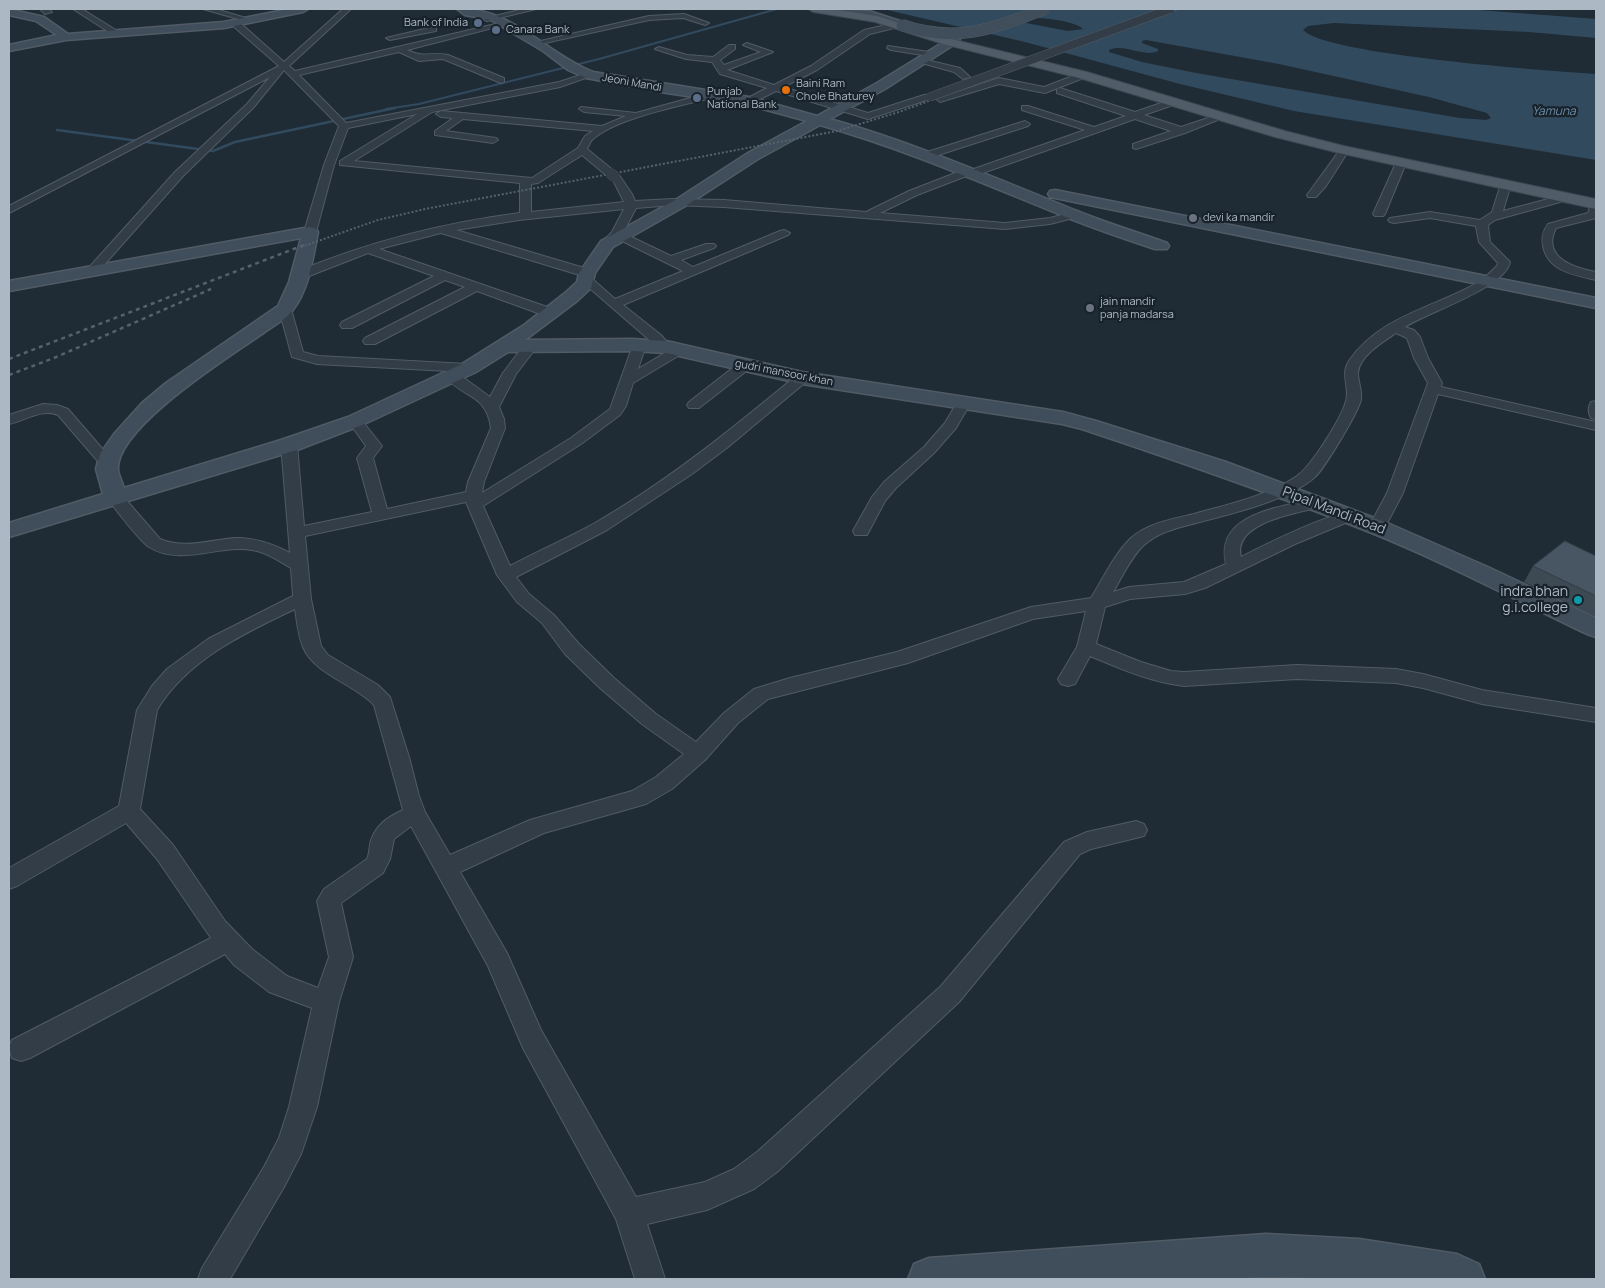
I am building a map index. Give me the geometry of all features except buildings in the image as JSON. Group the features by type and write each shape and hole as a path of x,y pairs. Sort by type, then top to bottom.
{"main road":[{"path":"9,48 66,37 235,23 303,9"},
{"name":"Jeoni Mandi","path":"462,9 469,13 494,18 536,43 569,66 590,75 708,96 750,101 871,135 998,183"},
{"path":"813,9 865,16 926,32 967,33 983,31 1046,9"},
{"path":"826,9 855,11 881,17 899,25 951,41 1083,75 1220,117 1344,150 1596,202"},
{"path":"836,9 927,25 951,41 1094,76 1256,124 1350,149 1596,202"},
{"path":"9,530 289,445 355,421 469,368 505,346 551,313 584,284 586,276 607,244 682,202 753,156 903,73 951,41"},
{"path":"998,183 1074,215 1161,246"},
{"path":"998,183 1488,282 1560,294 1596,303"},
{"path":"9,286 310,232 300,275 291,299 284,308 173,387 149,407 121,438 107,463 115,497"},
{"name":"gudri mansoor khan","path":"505,346 532,344 639,345 672,348 802,378 1063,418"},
{"name":"Pipal Mandi Road","path":"1063,418 1218,467 1377,527 1481,573 1596,628"},
{"path":"929,1279 1266,1255 1359,1260 1457,1275 1464,1279"}],"street":[{"path":"77,9 115,32"},
{"path":"207,9 249,20"},
{"path":"222,13 236,9"},
{"path":"91,272 179,174 250,106 284,68 347,9"},
{"path":"470,22 532,9"},
{"path":"536,43 648,17 674,9"},
{"path":"934,98 1170,9"},
{"path":"638,10 648,17 684,16 705,23"},
{"path":"9,12 26,14 44,20 66,37"},
{"path":"235,23 293,74 340,121"},
{"path":"293,74 504,24"},
{"path":"750,101 814,68 867,32 899,25"},
{"path":"390,38 445,27"},
{"path":"897,44 891,49 925,57 961,72 966,77"},
{"path":"722,69 769,52 747,45"},
{"path":"659,49 686,57 715,60 732,47"},
{"path":"400,50 419,59 438,56 445,57 501,80"},
{"path":"715,60 723,72 871,116 999,81 1045,90 1083,75"},
{"path":"9,210 284,68"},
{"path":"340,121 424,112 560,84 590,75"},
{"path":"1060,91 1182,131"},
{"path":"329,165 344,163 525,181 537,180 582,150 586,140 601,129 635,115 708,96"},
{"path":"868,215 913,193 1173,102"},
{"path":"1025,108 1094,130"},
{"path":"584,109 635,115"},
{"path":"344,163 424,112 601,129"},
{"path":"461,116 438,133 493,140"},
{"path":"1136,146 1220,117"},
{"path":"310,232 340,121"},
{"path":"924,156 1025,124"},
{"path":"582,150 612,175 627,194 631,206 617,233 607,244"},
{"path":"1312,195 1322,184 1344,150"},
{"path":"1379,214 1401,163"},
{"path":"525,181 527,193 524,208 526,215"},
{"path":"1495,216 1506,184"},
{"path":"1394,220 1430,215 1482,224 1495,216 1566,197"},
{"path":"300,275 368,249 442,229 487,220 682,202 772,206 1005,226 1031,224 1074,215"},
{"path":"1596,202 1592,220 1552,226 1548,230 1548,248 1560,266 1596,276"},
{"path":"1068,679 1086,647 1097,603 1130,550 1138,541 1151,532 1282,491 1302,480 1312,472 1340,428 1354,400 1351,377 1355,362 1370,344 1412,317 1488,282 1505,264 1484,242 1482,224"},
{"path":"442,229 586,276 599,293 648,328 672,348 626,382"},
{"path":"614,304 784,234"},
{"path":"622,236 693,271"},
{"path":"671,260 710,246"},
{"path":"368,249 551,313"},
{"path":"348,324 443,276"},
{"path":"370,341 475,287"},
{"path":"284,308 297,354 317,360 469,368"},
{"path":"1377,527 1395,493 1435,379 1421,358 1413,337 1409,333 1395,328"},
{"path":"492,406 510,373 532,344"},
{"path":"297,533 381,515 474,500 604,422 619,406 639,345"},
{"path":"694,405 744,366"},
{"path":"452,376 492,406 498,420 498,428 476,482 474,500 506,575 523,598 548,619 572,650 589,666 649,719 698,754"},
{"path":"506,575 600,526 686,471 723,444 802,378"},
{"path":"1433,389 1596,426"},
{"path":"862,531 878,500 890,485 929,450 951,425 963,404"},
{"path":"1596,405 1596,415"},
{"path":"9,420 47,408 58,409 63,412 107,463"},
{"path":"355,421 374,446 366,458 381,515"},
{"path":"289,445 302,599 312,647 321,660 371,690 383,702 408,796 415,814 498,961 532,1039 629,1213 650,1279"},
{"path":"115,497 154,543 159,546 186,549 248,543 267,549 300,566"},
{"path":"1235,566 1229,552 1230,545 1240,531 1248,524 1262,517 1315,504"},
{"path":"445,868 538,826 638,798 664,783 698,754 731,718 762,694 790,685 901,658 1031,613 1097,603 1128,593 1185,588 1199,584 1289,540 1349,516"},
{"path":"129,811 147,710 154,695 186,666 221,639 302,599"},
{"path":"1086,647 1168,678 1184,679 1297,672 1396,676 1423,681 1482,697 1596,715"},
{"path":"9,879 129,811"},
{"path":"129,811 166,852 227,941 243,957 278,984 326,1002"},
{"path":"213,1279 274,1177 291,1144 303,1107 326,1002 341,957 329,902 332,896 375,866 379,861 382,837 386,831 415,814"},
{"path":"629,1213 707,1196 744,1179 767,1162 950,994 1072,848 1087,841 1136,830"},
{"path":"21,1049 227,941"}],"water":[{"name":"Yamuna","path":"883,9 1466,9 1596,19 1596,38 1529,32 1334,23 1308,26 1303,30 1320,39 1394,54 1596,74 1596,160 1294,111 1180,84 1025,42","holes":["1034,18 1067,22 1083,29 1068,31 1026,23","1146,40 1279,64 1429,97 1487,113 1491,118 1486,120 1460,118 1196,73 1142,62 1109,52 1109,50 1115,48 1146,53 1158,51 1158,49 1142,43 1142,41"]}],"waterway":[{"path":"386,109 419,104 599,59 777,9"},
{"path":"57,130 213,151 235,142 395,108"}],"railway":[{"path":"301,247 378,220 425,209 837,131 899,112 1178,9"},
{"path":"9,359 304,245"},
{"path":"9,375 54,358 211,289"}],"place":[{"name":"Bank of India","path":"478,23"},
{"name":"Canara Bank","path":"496,30"},
{"name":"Baini Ram Chole Bhaturey","path":"786,90"},
{"name":"Punjab National Bank","path":"697,98"},
{"name":"devi ka mandir","path":"1193,218"},
{"name":"jain mandir panja madarsa","path":"1090,308"},
{"name":"indra bhan g.i.college","path":"1578,600"}]}
